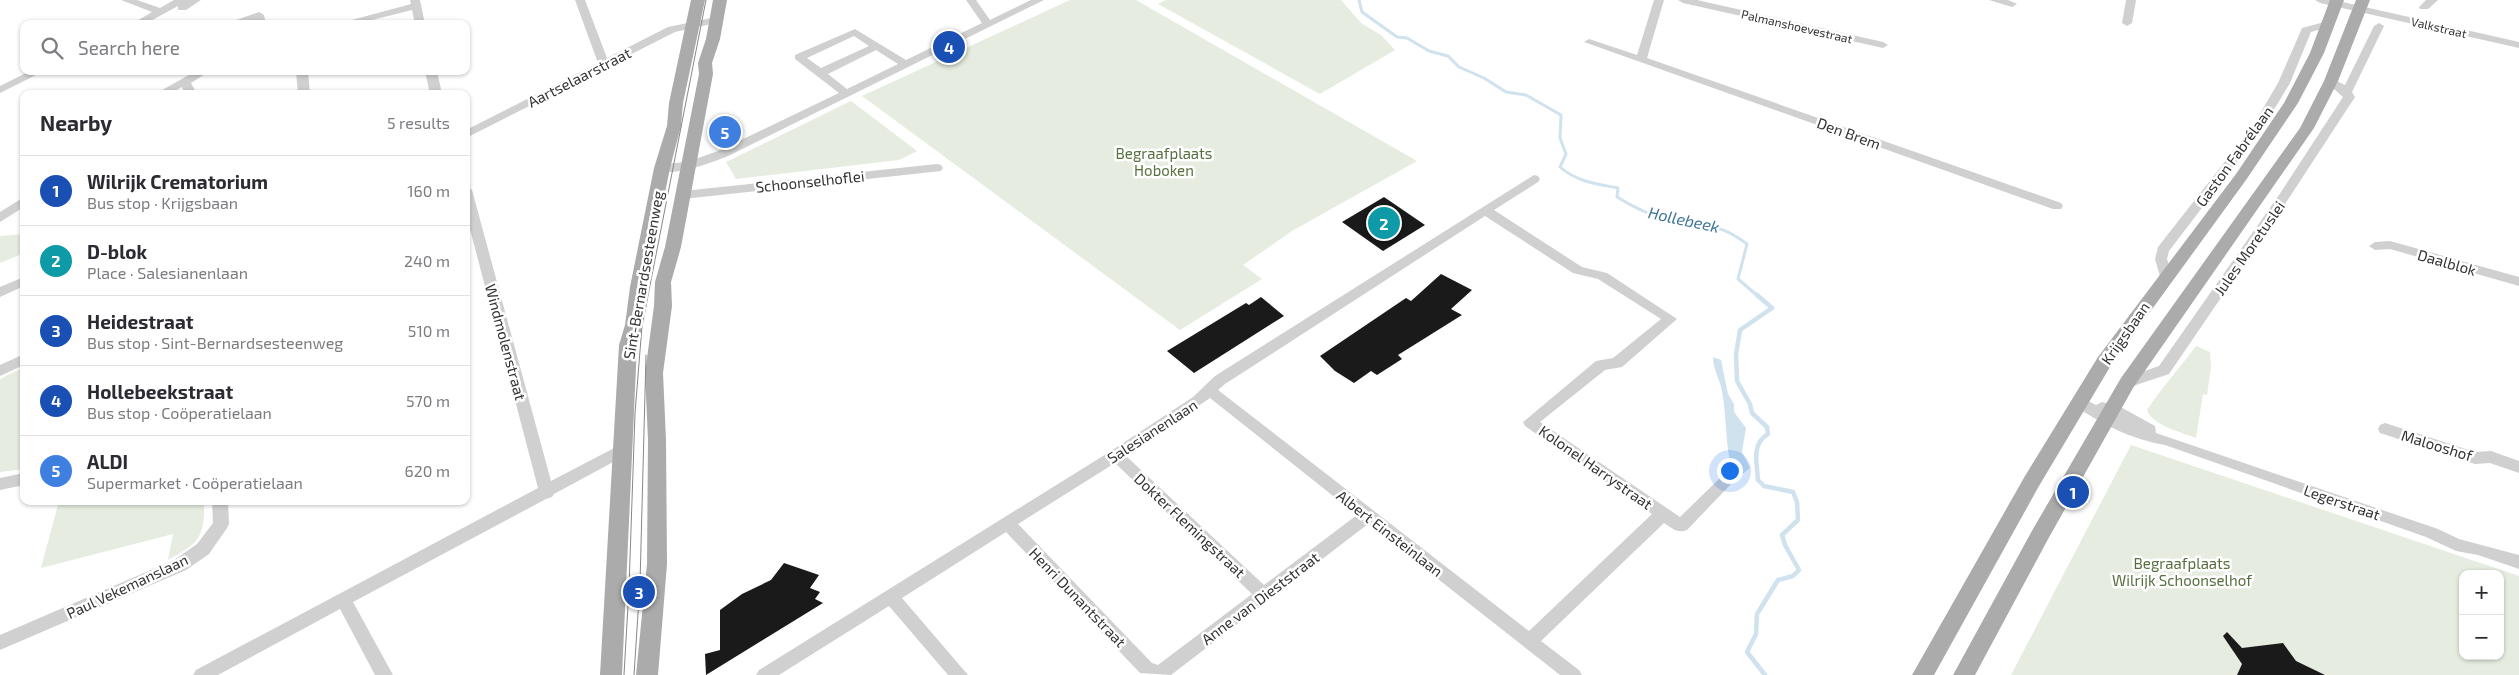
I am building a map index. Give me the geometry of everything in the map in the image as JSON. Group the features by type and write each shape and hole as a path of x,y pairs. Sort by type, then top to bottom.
{"main road":[{"name":"Sint-Bernardsesteenweg","path":"611,675 628,345 634,325 638,287 662,168 674,126 676,103 698,0"},
{"name":"Sint-Bernardsesteenweg","path":"647,675 656,564 657,440 654,373 663,306 664,282 706,74 705,63 713,39 720,0"},
{"name":"Krijgsbaan","path":"1923,675 2079,401 2104,362 2276,128 2307,74 2328,24 2331,1"},
{"name":"Krijgsbaan","path":"1964,675 2127,383 2270,184 2307,128 2331,81 2361,4"}],"street":[{"path":"126,0 160,12"},
{"path":"145,20 160,12 196,0"},
{"path":"580,0 604,64"},
{"path":"971,0 988,24"},
{"path":"662,168 688,166 722,154 1039,0"},
{"path":"1641,59 1659,0"},
{"name":"Palmanshoevestraat","path":"1682,0 1883,45"},
{"path":"1994,0 2013,2 2008,15"},
{"path":"2126,23 2132,0"},
{"path":"2424,7 2433,0"},
{"name":"Valkstraat","path":"2331,1 2361,4 2519,45"},
{"path":"356,20 416,3 419,20"},
{"path":"243,20 259,15 260,20"},
{"name":"Gaston Fabrélaan","path":"2166,277 2161,259 2163,250 2257,128 2284,83 2312,16"},
{"name":"Aartselaarstraat","path":"470,133 672,29 716,20"},
{"path":"2306,30 2328,24"},
{"name":"Jules Moretuslei","path":"2127,383 2164,370 2285,195 2349,97 2346,91 2349,89 2379,26"},
{"path":"846,93 799,57 854,32 905,64"},
{"name":"Den Brem","path":"1589,42 2057,206"},
{"path":"820,73 877,46"},
{"path":"0,90 31,75"},
{"path":"169,90 197,75"},
{"path":"302,75 304,90"},
{"path":"432,75 435,90"},
{"path":"186,81 190,90"},
{"path":"2331,81 2346,91"},
{"name":"Schoonselhoflei","path":"683,195 937,168"},
{"name":"Salesianenlaan","path":"766,675 876,604 891,597 1116,455 1198,401 1220,380 1534,179"},
{"path":"0,218 20,204"},
{"name":"Windmolenstraat","path":"470,205 546,493"},
{"name":"Kolonel Harrystraat","path":"1485,210 1578,270 1602,276 1670,319 1617,363 1602,365 1530,422 1681,526 1724,483"},
{"name":"Daalblok","path":"2375,246 2390,245 2519,282"},
{"path":"0,292 20,283"},
{"path":"0,371 20,361"},
{"name":"Albert Einsteinlaan","path":"1209,390 1573,675"},
{"name":"Legerstraat","path":"2079,401 2150,438 2166,440 2432,533 2456,545 2478,548 2519,562"},
{"name":"Malooshof","path":"2385,429 2475,458 2491,457 2519,467"},
{"path":"202,675 624,450"},
{"name":"Dokter Flemingstraat","path":"1116,455 1264,595"},
{"path":"0,484 20,480"},
{"name":"Paul Vekemanslaan","path":"0,643 180,565 203,550 221,524 220,505"},
{"name":"Kolonel Harrystraat","path":"1530,641 1663,514"},
{"name":"Anne van Dieststraat","path":"1150,671 1161,673 1368,515"},
{"name":"Henri Dunantstraat","path":"1007,523 1150,671"},
{"path":"891,597 959,675"},
{"path":"344,600 384,675"}],"green space":[{"name":"Begraafplaats Hoboken","path":"1070,0 1136,0 1417,161 1292,231 1243,265 1262,279 1180,330 862,96"},
{"path":"1166,0 1341,0 1361,23 1381,35 1395,50 1320,94 1158,4"},
{"path":"851,101 917,151 899,160 736,179 726,162"},
{"path":"20,234 20,255 0,263 0,236"},
{"path":"2196,346 2210,352 2211,367 2207,395 2203,394 2196,438 2161,424 2150,416 2147,410"},
{"path":"20,369 20,470 0,472 0,379"},
{"name":"Begraafplaats Wilrijk Schoonselhof","path":"2131,445 2501,570 2459,570 2459,660 2504,660 2504,571 2519,576 2519,675 2011,675"},
{"path":"58,505 204,505 203,523 198,537 187,549 168,560 173,534 41,568"}],"water":[{"path":"1713,357 1721,360 1728,394 1734,404 1734,412 1746,428 1742,452 1750,468 1742,474 1732,470 1728,451 1722,391"}],"building":[{"path":"1384,197 1425,225 1383,251 1342,222"},
{"path":"1441,274 1472,290 1451,309 1462,315 1398,355 1402,359 1377,375 1371,371 1354,383 1335,371 1320,356 1406,298 1411,301"},
{"path":"1261,297 1284,316 1194,373 1167,351 1246,303 1249,305"},
{"path":"784,563 819,575 810,588 820,592 815,599 823,603 706,675 705,654 720,650 720,610 742,594 771,580"},
{"path":"2227,632 2242,648 2283,643 2296,661 2325,675 2237,675 2242,664 2223,636"}],"waterway":[{"name":"Hollebeek","path":"1359,0 1362,12 1397,37 1407,38 1429,51 1448,56 1459,67 1484,78 1506,92 1526,95 1561,115 1560,138 1566,154 1560,167 1573,176 1587,182 1618,188 1617,197 1647,213 1727,231 1747,244 1738,279 1759,297"},
{"name":"Hollebeek","path":"1757,295 1772,308 1740,330 1736,354 1737,381 1750,404 1752,413 1767,427 1768,434 1759,443 1757,448 1758,480 1764,486 1793,492 1797,502 1798,520 1782,535 1785,545 1799,570 1793,576 1778,580 1757,614 1756,634 1747,652 1765,675"}],"tram line":[{"path":"624,675 635,413 642,326 706,0"},
{"path":"634,675 640,583 646,355"}],"place":[{"name":"Hollebeekstraat","path":"949,47"},
{"name":"ALDI","path":"725,132"},
{"name":"D-blok","path":"1384,223"},
{"name":"Wilrijk Crematorium","path":"2073,492"},
{"name":"Heidestraat","path":"639,592"}]}
